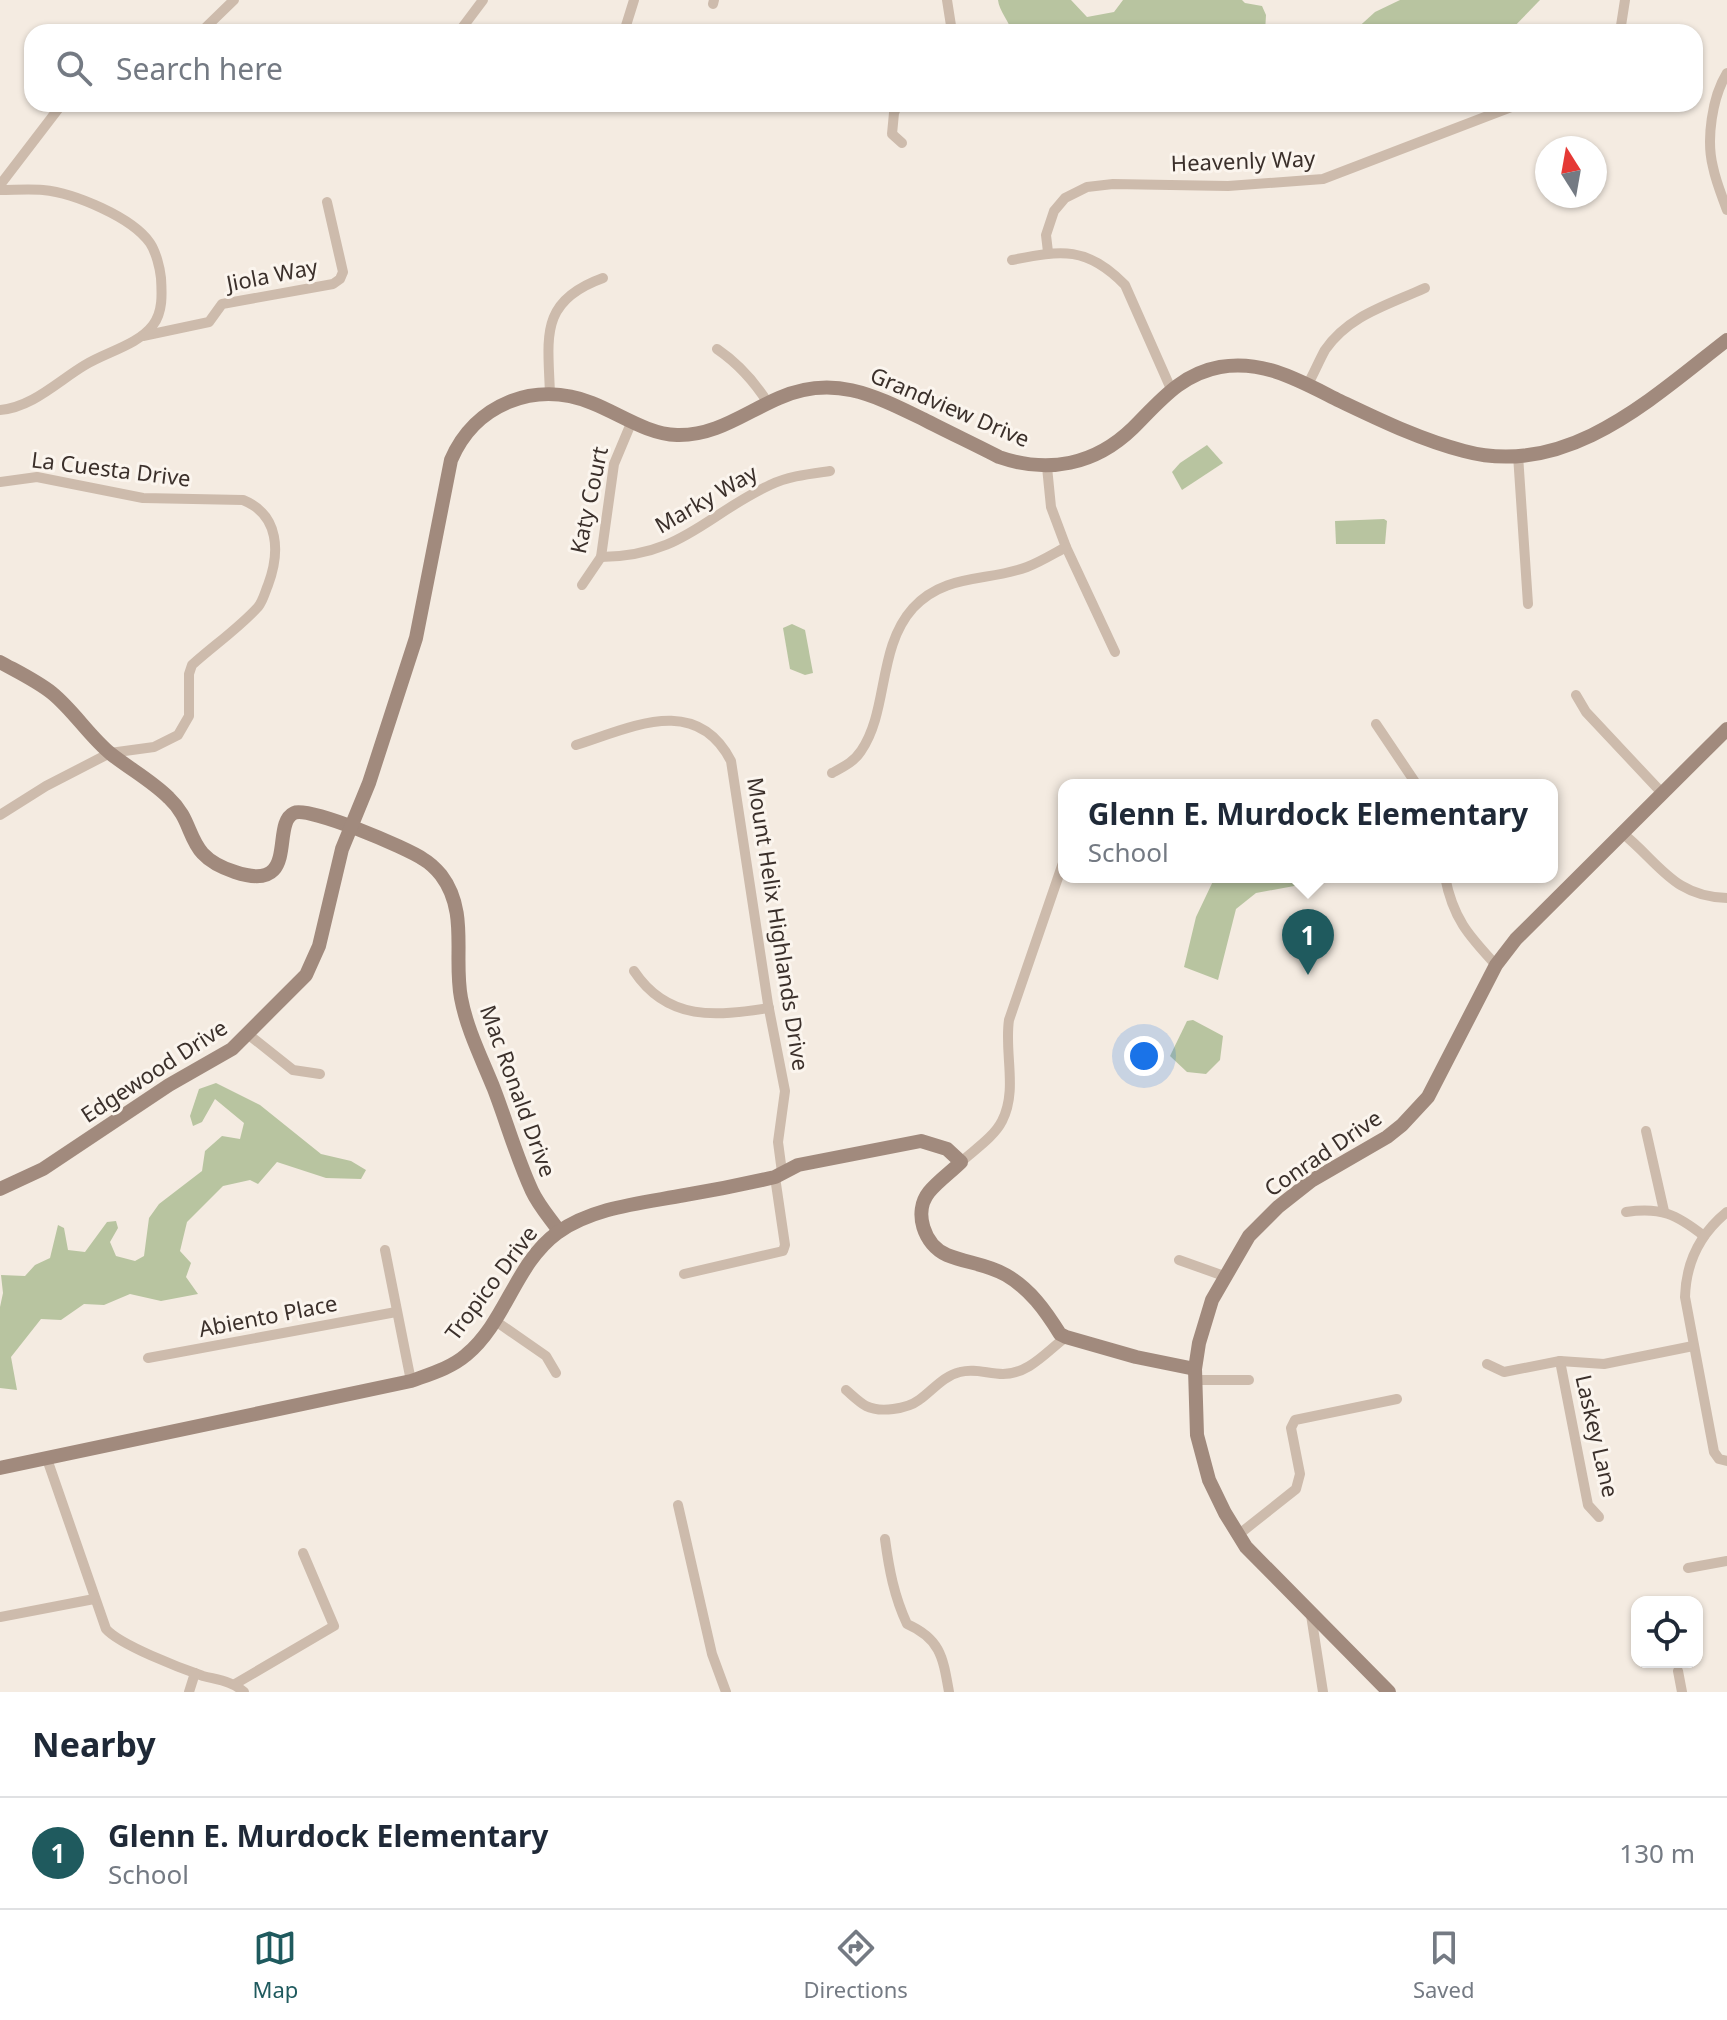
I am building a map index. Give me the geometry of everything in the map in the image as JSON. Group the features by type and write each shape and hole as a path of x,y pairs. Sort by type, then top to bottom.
{"street":[{"path":"209,24 234,0"},
{"path":"465,24 483,0"},
{"path":"626,24 634,0"},
{"path":"947,0 951,24"},
{"path":"1621,24 1625,0"},
{"path":"1727,73 1713,108 1710,151 1727,210"},
{"path":"0,187 56,112"},
{"path":"894,112 892,134 902,143"},
{"name":"Heavenly Way","path":"1048,252 1048,227 1054,211 1065,198 1087,187 1113,184 1228,186 1323,179 1498,112"},
{"path":"0,187 45,190 87,202 130,223 151,244 160,271 160,314 141,336 85,365 26,404 0,410"},
{"name":"Jiola Way","path":"141,336 209,322 222,304 333,284 340,279 343,272 327,202"},
{"path":"1012,260 1048,252 1070,254 1097,262 1125,285 1171,389"},
{"path":"550,394 548,335 553,316 570,292 603,278"},
{"path":"1308,384 1323,353 1350,324 1370,310 1425,288"},
{"name":"Grandview Drive","path":"350,827 369,783 416,638 447,469 455,450 474,424 499,405 519,398 550,394 590,402 659,433 692,434 728,425 794,393 820,388 861,391 999,457 1047,467 1074,463 1105,450 1185,379 1210,369 1240,365 1264,368 1308,384 1421,438 1467,452 1518,455 1544,452 1597,434 1622,420 1727,340"},
{"path":"717,349 735,361 753,380 768,403"},
{"name":"Katy Court","path":"582,585 601,557 614,464 632,421"},
{"path":"1518,455 1528,604"},
{"path":"1047,467 1051,507 1066,547 1115,652"},
{"name":"Marky Way","path":"601,557 633,555 658,549 680,540 773,484 830,471"},
{"name":"La Cuesta Drive","path":"0,482 37,477 143,498 243,500 260,510 276,533 275,567 260,605 192,665 189,674 189,716 182,731 154,747 110,753"},
{"path":"832,773 849,764 860,753 870,734 888,657 907,616 923,598 943,585 1027,567 1066,547"},
{"path":"0,662 52,693 110,753 46,786 0,815"},
{"path":"1576,695 1586,712 1662,793"},
{"name":"Mount Helix Highlands Drive","path":"576,745 670,719 701,728 721,745 734,769 769,1008 785,1091 778,1142 785,1245 783,1251 684,1274"},
{"path":"1376,724 1413,779"},
{"name":"Conrad Drive","path":"1389,1692 1246,1547 1209,1480 1197,1435 1195,1374 1199,1343 1212,1300 1249,1236 1278,1207 1311,1181 1387,1137 1428,1097 1496,965 1526,927 1727,729"},
{"name":"Mac Ronald Drive","path":"110,753 170,798 195,845 207,858 235,872 253,875 275,869 281,858 284,824 296,812 314,813 422,858 442,876 456,905 459,981 469,1028 532,1191 559,1231"},
{"name":"Edgewood Drive","path":"0,1189 43,1169 169,1085 232,1049 295,989 311,966 319,946 335,873 350,827"},
{"path":"1621,832 1675,884 1698,895 1727,898"},
{"path":"1058,878 1009,1020 1010,1097 1002,1121 928,1193 922,1213 926,1234 947,1255 992,1267 1016,1282 1035,1299 1060,1334 1066,1337 1195,1374 1249,1380"},
{"path":"1447,883 1456,917 1467,935 1496,965"},
{"path":"634,971 647,991 686,1010 726,1014 769,1008"},
{"path":"249,1035 293,1070 320,1074"},
{"path":"1646,1131 1664,1211"},
{"name":"Tropico Drive","path":"0,1468 411,1381 448,1367 467,1355 494,1320 530,1260 559,1231 622,1206 778,1174 798,1165 921,1141 947,1149 961,1162"},
{"path":"1626,1212 1644,1209 1664,1211 1682,1219 1704,1236"},
{"path":"1723,1460 1714,1452 1686,1308 1685,1286 1693,1255 1704,1236 1727,1212"},
{"path":"385,1250 411,1381"},
{"path":"1179,1260 1224,1276"},
{"name":"Abiento Place","path":"148,1358 396,1312"},
{"path":"494,1320 546,1356 556,1373"},
{"path":"846,1390 872,1408 905,1407 917,1402 958,1372 972,1370 1004,1374 1027,1368 1066,1337"},
{"path":"1487,1364 1504,1372 1560,1361 1604,1364 1693,1346"},
{"name":"Laskey Lane","path":"1560,1361 1588,1505 1599,1517"},
{"path":"1238,1535 1296,1489 1300,1474 1291,1428 1295,1420 1397,1399"},
{"path":"47,1459 106,1629 111,1635 195,1673 239,1688 334,1626 303,1553"},
{"path":"678,1505 712,1654 726,1692"},
{"path":"885,1539 892,1589 907,1624 926,1633 943,1659 949,1692"},
{"path":"1688,1568 1727,1561"},
{"path":"0,1617 94,1599"},
{"path":"1311,1614 1323,1692"},
{"path":"1678,1671 1682,1692"},
{"path":"189,1692 195,1673"}],"green space":[{"path":"998,0 1071,0 1087,17 1114,12 1123,0 1242,0 1262,6 1266,15 1265,24 1009,24"},
{"path":"1400,0 1540,0 1517,24 1362,24 1375,12"},
{"path":"1207,445 1223,463 1182,490 1172,472"},
{"path":"1335,521 1387,521 1385,544 1336,544"},
{"path":"792,624 805,630 813,673 805,675 790,669 783,628"},
{"path":"1212,883 1305,883 1256,893 1236,909 1218,980 1184,967 1196,917"},
{"path":"1193,1020 1223,1036 1220,1060 1206,1074 1187,1072 1170,1056 1187,1021"},
{"path":"216,1083 260,1105 321,1154 351,1161 366,1170 361,1179 326,1178 277,1162 258,1184 250,1180 223,1186 187,1222 180,1251 191,1263 186,1277 198,1294 161,1301 130,1294 104,1305 84,1304 61,1320 41,1319 11,1357 17,1390 0,1388 1,1275 25,1276 35,1265 50,1258 58,1225 64,1228 68,1250 85,1252 107,1222 116,1221 118,1228 110,1242 116,1256 135,1261 144,1256 149,1218 159,1204 202,1171 205,1151 222,1136 240,1139 244,1123 215,1099 202,1122 193,1126 190,1116 199,1089"}],"place":[{"name":"Glenn E. Murdock Elementary","path":"1308,975"}]}
